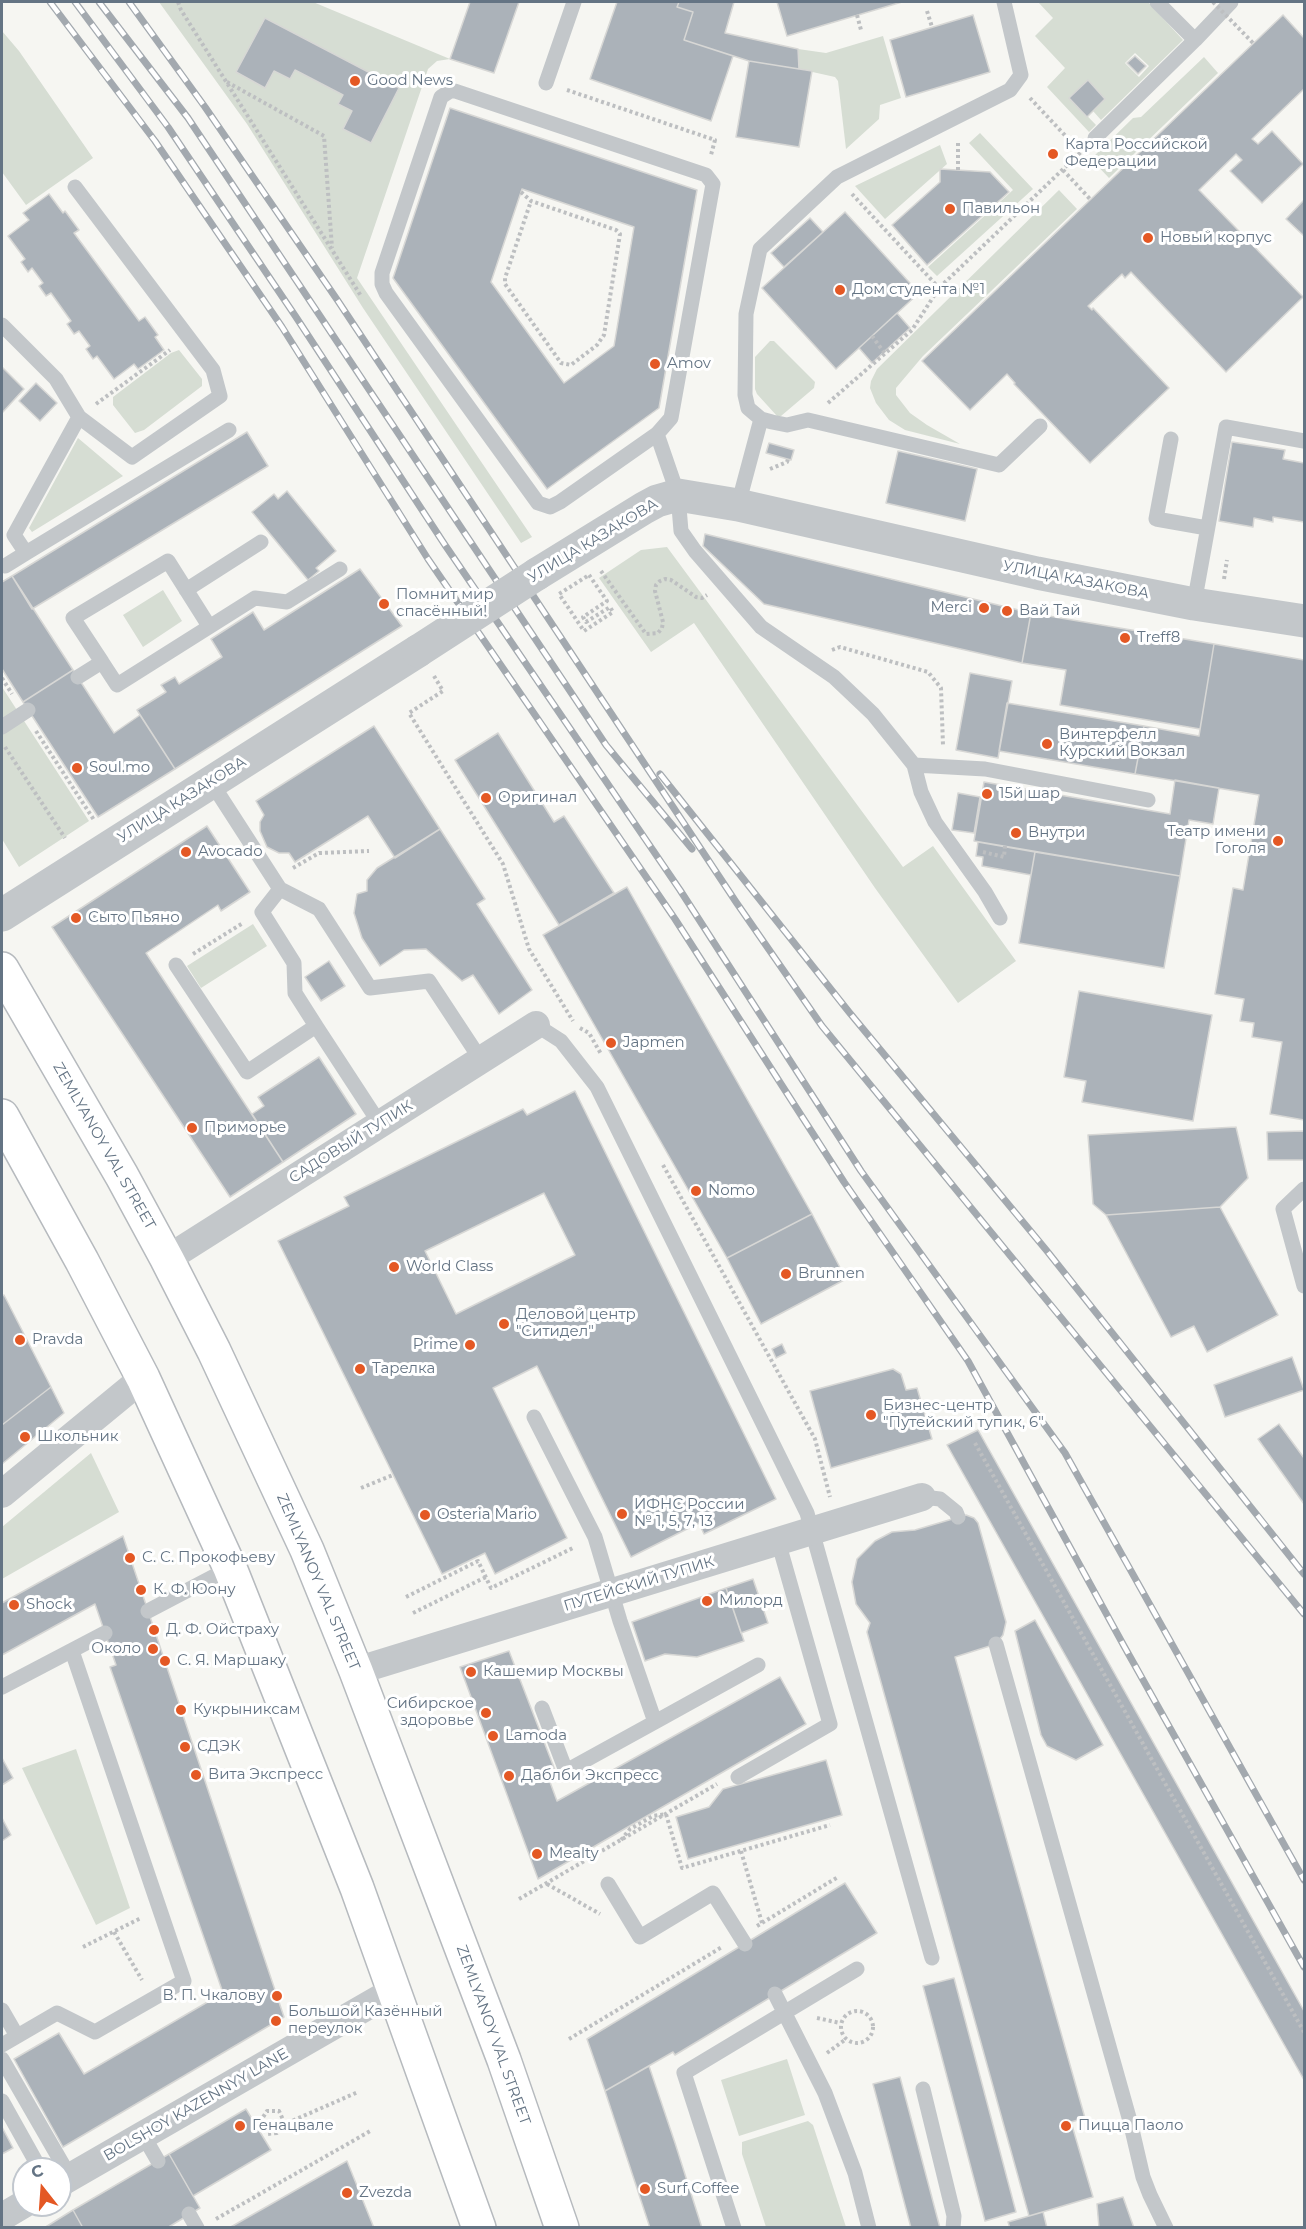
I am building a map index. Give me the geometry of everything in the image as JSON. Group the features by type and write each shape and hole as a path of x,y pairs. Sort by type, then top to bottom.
{"main road":[{"name":"ZEMLYANOY VAL STREET","path":"2,969 123,1176 167,1259 219,1362 307,1550 356,1671 504,2060 562,2228"},
{"path":"2,1116 143,1378 230,1568 357,1888 479,2228"}],"street":[{"name":"УЛИЦА КАЗАКОВА","path":"2,915 211,782 426,663 548,584 644,508 678,495 738,505 1037,573 1194,604 1305,621"},
{"name":"САДОВЫЙ ТУПИК","path":"167,1259 536,1025"},
{"path":"2,1494 143,1378"},
{"name":"ПУТЕЙСКИЙ ТУПИК","path":"356,1671 922,1497"},
{"name":"BOLSHOY KAZENNYY LANE","path":"72,2176 394,1990"}],"lane":[{"path":"546,83 574,2"},
{"path":"1004,2 1021,75 1017,83 999,97 837,177 760,249 746,314 745,395 748,408 761,418 787,424 808,420 999,465 1040,426"},
{"path":"1157,2 1196,40"},
{"path":"1095,138 1196,40 1231,2"},
{"path":"455,91 710,178 712,187 674,414 657,434 560,502 550,507 538,503 386,293 382,284 382,273 443,94 455,91"},
{"path":"75,187 213,370 220,396 132,457"},
{"path":"2,326 56,379 80,417 132,457 146,480"},
{"path":"26,553 14,535 80,417"},
{"path":"738,505 761,418"},
{"path":"1194,604 1226,427 1305,441"},
{"path":"5,566 229,430"},
{"path":"657,434 678,495 681,531 695,551 761,627 834,677 873,714 914,765 921,792 935,822 985,892 1000,918"},
{"path":"1171,439 1156,519 1207,528"},
{"path":"186,590 261,542"},
{"path":"209,626 168,561 73,618 117,685 255,598 287,602 340,569"},
{"path":"78,678 102,662"},
{"path":"2,727 26,711"},
{"path":"914,765 985,769 1148,800"},
{"path":"211,782 280,889 319,909 370,988 429,981 481,1060"},
{"path":"280,889 262,912 294,963 295,993 380,1124"},
{"path":"176,965 247,1072 316,1026"},
{"path":"536,1025 561,1041 597,1087 807,1513 932,1958"},
{"path":"1305,1189 1283,1209 1305,1286"},
{"path":"534,1417 595,1538 655,1722"},
{"path":"922,1497 940,1499 956,1512 958,1517"},
{"path":"738,1777 830,1724 778,1541"},
{"path":"148,1611 230,1568"},
{"path":"2,1687 105,1633"},
{"path":"996,1644 1130,2121 1143,2177 1166,2228"},
{"path":"2,2045 57,2013 95,2032 184,1981 72,1651"},
{"path":"542,1708 566,1771 758,1665"},
{"path":"608,1884 640,1937 713,1893 742,1940"},
{"path":"734,2228 684,2073 857,1969"},
{"path":"775,1994 825,2093 855,2173 869,2228"},
{"path":"2,2010 17,2036"},
{"path":"2,2059 53,2157"},
{"path":"923,2089 954,2216 953,2228"},
{"path":"2,2102 33,2157"},
{"path":"143,2136 158,2161"}],"path":[{"path":"178,2 363,299 369,295"},
{"path":"1214,2 1253,43"},
{"path":"927,11 932,27"},
{"path":"857,15 861,30"},
{"path":"226,82 324,136 332,251"},
{"path":"546,83 715,140 713,147"},
{"path":"1024,91 1081,152"},
{"path":"808,420 886,355 912,330 939,288 1095,138"},
{"path":"1063,170 1090,199"},
{"path":"837,177 939,288"},
{"path":"521,192 531,201 616,230 620,234 604,335 597,345 571,365 561,363 505,284 531,201"},
{"path":"872,336 886,355"},
{"path":"80,417 187,337"},
{"path":"767,470 787,462 788,459"},
{"path":"1225,577 1226,565"},
{"path":"599,568 646,634 658,633 662,628 663,622 655,591 660,581 671,580 696,597 702,598 709,593"},
{"path":"548,584 584,631 614,612 610,607 586,622 583,617 607,601 589,575"},
{"path":"808,659 840,646 928,672 941,688 943,767"},
{"path":"426,663 443,691 409,713 503,864 529,949 575,1024 590,1032 605,1060"},
{"path":"2,678 26,711 96,823"},
{"path":"2,741 67,841"},
{"path":"987,853 1004,857 1005,846"},
{"path":"298,866 319,853 369,851"},
{"path":"176,965 262,912"},
{"path":"658,1157 814,1439 832,1505"},
{"path":"975,1443 1305,2032"},
{"path":"361,1488 393,1475"},
{"path":"406,1597 478,1561 492,1588 595,1538"},
{"path":"412,1613 486,1577"},
{"path":"519,1899 721,1783 738,1777"},
{"path":"666,1814 682,1868 830,1825"},
{"path":"741,1851 762,1923"},
{"path":"569,2039 742,1940 762,1923 838,1877"},
{"path":"546,1884 640,1937"},
{"path":"83,1947 136,1920"},
{"path":"114,1932 144,1984"},
{"path":"860,2010 872,2021 873,2030 869,2038 862,2042 853,2043 841,2032 840,2023 851,2011 860,2010"},
{"path":"285,2124 279,2111 267,2111 260,2122 261,2129 267,2134 277,2133 285,2124 358,2092"},
{"path":"216,2219 372,2130"}],"shaded area":[{"path":"159,2 313,2 450,59 437,61 428,69 357,278 532,537 521,543 363,308 247,124","holes":["265,18 399,88 371,143 343,129 352,111 338,104 343,95 295,70 290,79 274,71 265,88 236,72"]},
{"path":"1038,2 1148,2 1183,40 1101,120 1093,111 1105,99 1088,81 1070,98 1096,125 1089,132 1047,87 1065,68 1035,36 1053,18","holes":["1135,53 1149,66 1139,77 1125,63"]},
{"path":"2,31 19,51 93,158 26,205 2,172"},
{"path":"883,36 901,98 880,105 879,119 846,149 838,81 835,77 799,69 798,49 826,53"},
{"path":"1204,57 1218,73 1109,178 1091,159 1133,118 1141,117"},
{"path":"980,133 1033,189 937,276 928,267 1013,190 969,143"},
{"path":"940,145 947,164 885,219 855,186"},
{"path":"1059,190 1077,209 923,356 896,388 896,395 910,413 960,444 905,430 889,420 876,403 870,388 877,369"},
{"path":"770,341 774,341 815,382 814,388 781,416 777,416 755,389 755,357"},
{"path":"179,350 202,379 202,386 144,430 135,433 113,405 113,397 171,353"},
{"path":"78,438 123,476 32,532 29,528"},
{"path":"667,547 903,867 933,846 1016,961 958,1003 875,888 694,623 651,652 599,578 641,550"},
{"path":"163,590 182,621 143,647 123,615"},
{"path":"2,687 89,821 19,867 2,839"},
{"path":"253,924 267,946 201,988 187,966"},
{"path":"91,1453 119,1512 2,1579 2,1527"},
{"path":"76,1749 130,1908 96,1925 22,1768"},
{"path":"787,2059 805,2115 739,2136 721,2080"},
{"path":"808,2121 813,2125 846,2227 766,2227 742,2154 742,2142"}],"building":[{"path":"470,2 519,2 494,73 450,59"},
{"path":"617,2 679,2 677,7 693,12 684,40 733,56 711,121 590,79"},
{"path":"679,2 734,2 725,33 798,49 799,69 749,61 684,40 693,12 677,7"},
{"path":"777,2 902,2 787,36"},
{"path":"973,15 990,72 906,97 890,40"},
{"name":"Новый корпус","path":"1283,15 1304,38 1304,89 1252,139 1258,144 1272,131 1303,164 1262,203 1230,171 1242,160 1236,154 1199,190 1303,297 1226,372 1131,272 1125,278 1122,274 1088,306 1092,310 1093,308 1169,388 1090,463 1007,374 970,410 922,361"},
{"path":"265,18 399,88 371,143 343,129 352,111 338,104 343,95 295,70 290,79 274,71 265,88 236,72"},
{"path":"1135,56 1146,66 1138,74 1127,63"},
{"path":"749,61 812,71 799,147 736,137"},
{"path":"1088,80 1105,99 1087,117 1069,98"},
{"path":"450,108 697,190 659,408 547,489 393,278","holes":["522,189 634,227 614,346 564,383 491,282"]},
{"name":"Павильон","path":"940,169 990,172 1009,192 927,265 892,225 940,182"},
{"path":"49,194 79,230 74,233 139,321 145,317 158,335 155,337 164,350 138,369 134,364 114,379 97,356 93,359 86,349 90,346 79,331 74,334 67,324 71,321 51,293 46,296 39,286 43,283 32,268 28,272 21,262 25,259 8,236 29,220 23,213"},
{"path":"1304,200 1304,236 1286,219"},
{"name":"Дом студента №1","path":"845,212 919,293 836,369 762,288"},
{"path":"810,218 823,232 784,267 771,253"},
{"path":"897,313 910,328 872,363 859,348"},
{"path":"2,367 24,389 2,413"},
{"path":"36,383 57,403 40,421 19,401"},
{"path":"247,432 268,466 32,609 12,576"},
{"path":"1232,442 1285,450 1283,459 1304,463 1304,522 1273,517 1273,522 1254,518 1253,527 1219,521"},
{"path":"769,443 794,450 791,460 766,453"},
{"path":"898,451 977,469 965,521 886,503"},
{"path":"287,491 336,551 316,568 319,571 308,580 252,512 274,494 278,499"},
{"path":"705,534 1031,613 1022,663 764,604 703,546"},
{"path":"360,569 402,626 175,769 137,710 166,692 161,685 175,677 179,684 222,657 211,639 253,612 264,630"},
{"path":"12,576 73,670 23,702 2,669 2,582"},
{"path":"1031,613 1214,644 1200,729 1060,705 1066,670 1022,663"},
{"name":"Театр имени Гоголя","path":"1214,644 1304,660 1304,1120 1270,1114 1282,1042 1252,1037 1254,1023 1240,1021 1244,999 1215,994 1233,888 1243,890 1259,795 1135,774 1144,726 1199,736"},
{"path":"73,670 114,733 140,715 175,769 98,817 23,702"},
{"path":"970,673 1012,681 998,758 956,750"},
{"path":"1007,703 1144,726 1135,774 999,751"},
{"path":"374,726 440,829 395,858 368,816 295,862 289,853 279,853 267,847 260,831 260,822 264,815 256,801"},
{"path":"498,733 554,822 564,816 614,893 559,925 455,760"},
{"path":"1175,780 1219,788 1213,824 1189,820 1180,876 974,841 984,782 1170,814"},
{"path":"958,793 980,797 974,833 952,830"},
{"path":"207,826 250,892 221,911 218,905 146,953 283,1162 230,1197 52,927"},
{"path":"440,829 485,899 477,904 532,990 499,1014 473,975 462,981 426,949 404,950 380,966 362,938 354,913 357,894 367,891 367,880 377,868"},
{"path":"978,842 1035,852 1031,875 982,866 983,857 976,856"},
{"path":"1035,852 1180,876 1164,968 1019,943"},
{"path":"627,887 812,1214 727,1258 543,935"},
{"path":"329,961 345,986 321,1001 305,977"},
{"path":"1079,991 1212,1015 1193,1121 1082,1102 1086,1081 1064,1077"},
{"path":"319,1057 356,1114 283,1162 252,1114 264,1106 258,1097"},
{"name":"Деловой центр \"Ситидел\"","path":"575,1091 776,1499 704,1534 699,1523 631,1557 537,1366 493,1388 567,1538 495,1574 485,1553 442,1574 278,1241 349,1206 344,1197 523,1109 527,1115","holes":["544,1193 575,1255 456,1314 425,1251"]},
{"path":"1236,1127 1248,1178 1220,1207 1106,1215 1093,1204 1088,1135"},
{"path":"1304,1131 1304,1160 1268,1160 1267,1132"},
{"path":"1220,1207 1278,1315 1207,1352 1194,1326 1171,1337 1106,1215"},
{"path":"812,1214 846,1279 761,1324 727,1258"},
{"path":"4,1295 51,1387 2,1425 2,1296"},
{"path":"782,1344 786,1353 776,1358 772,1349"},
{"path":"1292,1357 1304,1390 1225,1417 1214,1385"},
{"name":"Бизнес-центр \"Путейский тупик, 6\"","path":"893,1369 901,1374 906,1390 917,1388 932,1439 831,1468 810,1391"},
{"path":"51,1387 64,1413 2,1464 2,1425"},
{"path":"1279,1424 1304,1458 1304,1504 1258,1439"},
{"path":"978,1430 1304,2011 1304,2080 947,1445"},
{"path":"966,1515 974,1518 978,1523 1006,1622 1003,1635 996,1644 955,1657 1085,2118 1071,2122 1093,2197 1029,2216 867,1632 870,1623 856,1604 852,1582 857,1559 875,1541 892,1532 915,1530"},
{"path":"123,1536 284,2017 63,2147 14,2059 59,2033 84,2074 223,1993 110,1667 116,1665 95,1604 2,1655 2,1603"},
{"path":"753,1579 768,1623 741,1633 726,1588"},
{"path":"726,1588 744,1641 697,1657 665,1654 645,1661 632,1622"},
{"path":"1035,1620 1103,1745 1076,1760 1047,1746 1041,1735 1015,1631"},
{"path":"509,1651 558,1778 550,1782 557,1801 780,1677 806,1724 538,1879 460,1667"},
{"path":"2,1758 13,1778 2,1785"},
{"path":"826,1760 842,1815 688,1859 676,1817 709,1807 723,1789"},
{"path":"2,1818 11,1835 2,1841"},
{"path":"845,1883 877,1933 675,2055 673,2052 605,2091 587,2039"},
{"path":"954,1978 1016,2212 985,2221 923,1986"},
{"path":"649,2066 702,2228 650,2228 605,2091"},
{"path":"900,2077 940,2228 911,2228 873,2084"},
{"path":"246,2109 271,2150 193,2196 169,2154"},
{"path":"2,2127 13,2148 2,2154"},
{"path":"169,2154 200,2208 167,2228 83,2228 73,2210"},
{"path":"347,2161 374,2228 229,2228"},
{"path":"1123,2197 1134,2228 1099,2228 1097,2204"},
{"path":"72,2211 83,2228 44,2228 62,2217 72,2217"},
{"path":"1043,2212 1047,2228 1010,2228 1008,2222"}],"railway":[{"path":"50,2 155,141 282,327 428,559 675,919 844,1182 968,1361 1304,1967"},
{"path":"75,2 168,127 296,317 445,545 680,890 861,1171 1065,1453 1304,1880"},
{"path":"99,2 188,118 606,745 692,849"},
{"path":"129,2 205,107 338,301 736,902 822,1026 1304,1614"},
{"path":"660,774 849,1012 1047,1251 1304,1574"}],"place":[{"name":"Good News","path":"355,81"},
{"name":"Карта Российской Федерации","path":"1053,154"},
{"name":"Павильон","path":"950,209"},
{"name":"Новый корпус","path":"1148,238"},
{"name":"Дом студента №1","path":"840,290"},
{"name":"Amov","path":"655,364"},
{"name":"Помнит мир спасённый!","path":"384,604"},
{"name":"Merci","path":"984,608"},
{"name":"Вай Тай","path":"1007,611"},
{"name":"Treff8","path":"1125,638"},
{"name":"Винтерфелл Курский Вокзал","path":"1047,744"},
{"name":"Soul.mo","path":"77,768"},
{"name":"15й шар","path":"987,794"},
{"name":"Оригинал","path":"486,798"},
{"name":"Внутри","path":"1016,833"},
{"name":"Театр имени Гоголя","path":"1278,841"},
{"name":"Avocado","path":"186,852"},
{"name":"Сыто Пьяно","path":"76,918"},
{"name":"Japmen","path":"611,1043"},
{"name":"Приморье","path":"192,1128"},
{"name":"Nomo","path":"696,1191"},
{"name":"World Class","path":"394,1267"},
{"name":"Brunnen","path":"786,1274"},
{"name":"Деловой центр \"Ситидел\"","path":"504,1324"},
{"name":"Pravda","path":"20,1340"},
{"name":"Prime","path":"470,1345"},
{"name":"Тарелка","path":"360,1369"},
{"name":"Бизнес-центр \"Путейский тупик, 6\"","path":"871,1415"},
{"name":"Школьник","path":"25,1437"},
{"name":"ИФНС России № 1, 5, 7, 13","path":"622,1514"},
{"name":"Osteria Mario","path":"425,1515"},
{"name":"С. С. Прокофьеву","path":"130,1558"},
{"name":"К. Ф. Юону","path":"141,1590"},
{"name":"Милорд","path":"707,1601"},
{"name":"Shock","path":"14,1605"},
{"name":"Д. Ф. Ойстраху","path":"154,1630"},
{"name":"Около","path":"153,1649"},
{"name":"С. Я. Маршаку","path":"165,1661"},
{"name":"Кашемир Москвы","path":"471,1672"},
{"name":"Кукрыниксам","path":"181,1710"},
{"name":"Сибирское здоровье","path":"486,1713"},
{"name":"Lamoda","path":"493,1736"},
{"name":"СДЭК","path":"185,1747"},
{"name":"Вита Экспресс","path":"196,1775"},
{"name":"Даблби Экспресс","path":"509,1776"},
{"name":"Mealty","path":"537,1854"},
{"name":"В. П. Чкалову","path":"277,1996"},
{"name":"Большой Казённый переулок","path":"276,2021"},
{"name":"Генацвале","path":"240,2126"},
{"name":"Пицца Паоло","path":"1066,2126"},
{"name":"Surf Coffee","path":"645,2189"},
{"name":"Zvezda","path":"347,2193"}]}
